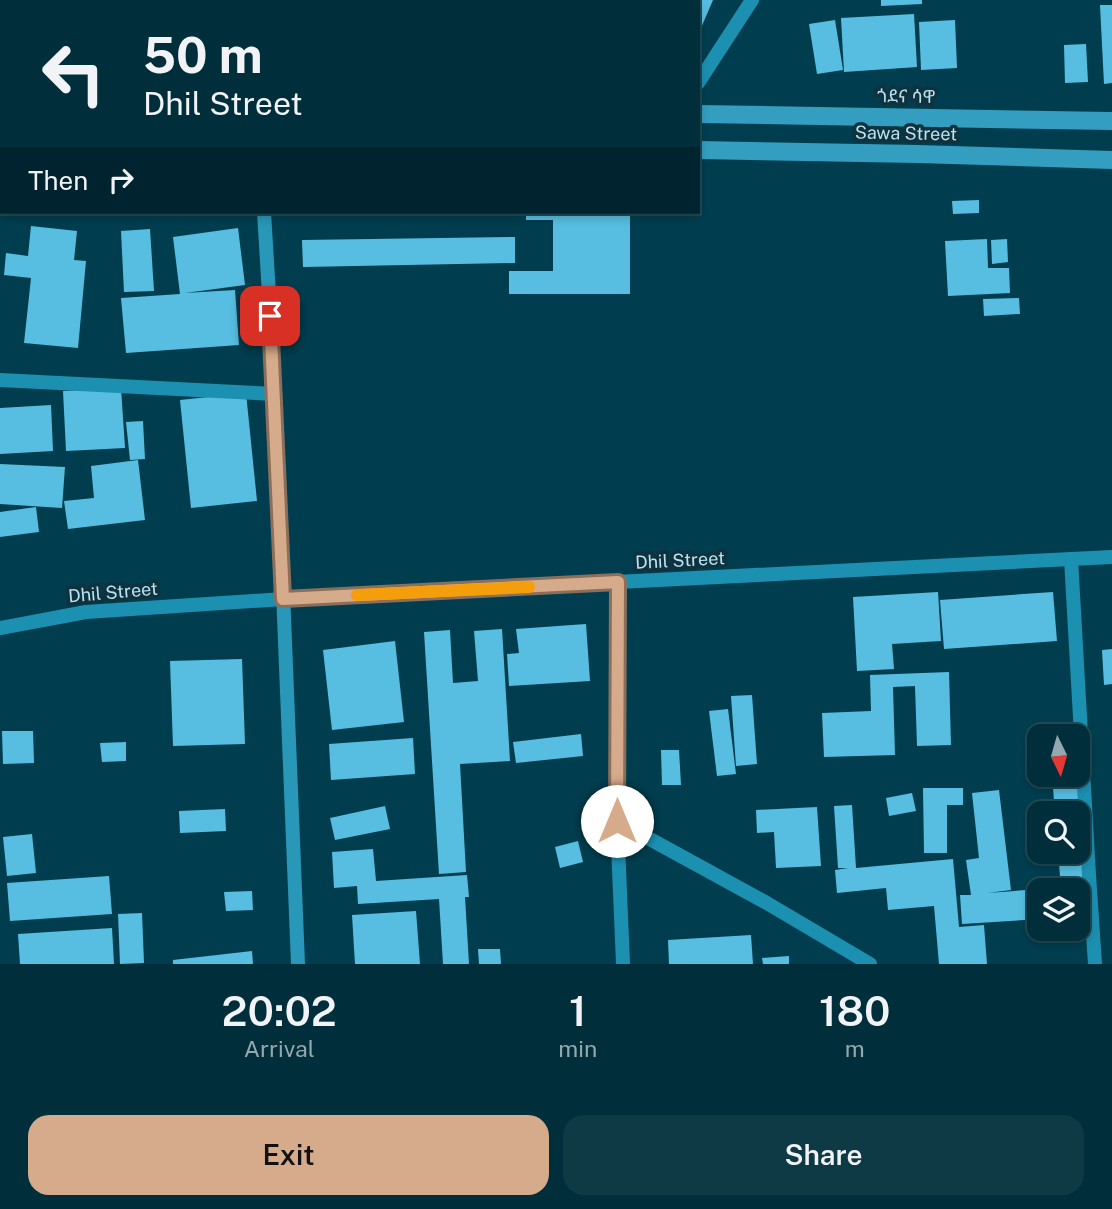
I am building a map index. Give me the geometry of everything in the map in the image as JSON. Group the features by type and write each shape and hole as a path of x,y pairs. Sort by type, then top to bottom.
{"main road":[{"name":"ጎደና ሳዋ","path":"700,114 1112,121"},
{"name":"Sawa Street","path":"700,150 1112,160"}],"street":[{"path":"700,80 752,0"},
{"path":"264,214 275,394 298,964"},
{"path":"0,380 275,394"},
{"name":"Dhil Street","path":"0,628 86,612 283,599 1112,557"},
{"path":"1071,559 1088,875 1096,964"},
{"path":"618,582 617,821 623,964"},
{"path":"617,821 765,902 870,964"}],"building":[{"path":"700,0 713,0 700,30"},
{"path":"881,0 922,0 922,4 881,6"},
{"path":"1100,5 1112,5 1112,83 1104,84"},
{"path":"914,14 917,67 844,72 841,18"},
{"path":"835,20 843,70 817,74 809,24"},
{"path":"955,20 957,68 921,70 919,22"},
{"path":"1086,44 1088,82 1065,83 1064,45"},
{"path":"979,200 979,213 953,214 952,201"},
{"path":"526,214 630,214 630,294 509,294 509,271 553,271 553,220 526,220"},
{"path":"31,226 77,231 74,260 86,261 78,348 24,343 31,278 4,275 6,253 28,256"},
{"path":"238,228 245,285 185,293 235,290 239,345 126,353 121,298 180,294 173,237"},
{"path":"150,229 154,291 124,292 121,231"},
{"path":"515,237 515,263 303,267 302,240"},
{"path":"987,239 988,268 1009,268 1010,293 948,296 945,241"},
{"path":"1007,239 1008,262 992,264 991,240"},
{"path":"1019,298 1020,314 984,316 983,299"},
{"path":"121,388 125,448 66,451 63,391"},
{"path":"246,393 257,501 191,508 180,400"},
{"path":"51,405 53,451 0,454 0,408"},
{"path":"143,421 145,459 130,460 126,422"},
{"path":"138,460 145,520 68,529 64,501 94,498 91,466"},
{"path":"0,464 65,467 62,508 0,504"},
{"path":"36,507 39,532 0,537 0,512"},
{"path":"938,592 941,641 892,644 894,669 857,671 853,597"},
{"path":"1053,592 1057,641 944,649 940,600"},
{"path":"586,624 590,681 509,686 507,654 519,653 516,629"},
{"path":"502,629 510,761 460,764 466,872 439,874 424,632 450,630 453,683 478,681 474,631"},
{"path":"395,641 404,722 332,730 323,650"},
{"path":"1112,649 1112,684 1104,685 1102,650"},
{"path":"242,659 245,744 173,746 170,661"},
{"path":"949,672 951,745 917,746 915,686 893,687 895,755 824,757 822,713 871,711 870,675"},
{"path":"752,695 757,764 736,766 731,696"},
{"path":"728,709 736,774 717,776 709,711"},
{"path":"2,731 33,731 34,763 3,764"},
{"path":"581,734 583,756 516,763 513,742"},
{"path":"413,738 415,774 331,780 329,744"},
{"path":"126,742 126,761 102,762 100,743"},
{"path":"661,750 679,750 681,785 662,785"},
{"path":"923,788 963,788 963,805 947,805 947,853 924,853"},
{"path":"1053,788 1080,788 1081,801 1054,801"},
{"path":"999,790 1011,890 987,893 1027,890 1027,920 962,924 960,895 971,895 966,860 979,858 972,793"},
{"path":"912,793 916,811 889,816 886,798"},
{"path":"852,805 856,868 953,859 959,927 984,925 987,964 939,964 934,906 888,910 886,888 837,893 835,870 848,868 838,868 834,806"},
{"path":"385,806 390,829 335,840 330,818"},
{"path":"817,807 821,866 776,868 774,832 757,833 756,810"},
{"path":"225,809 226,831 180,833 179,811"},
{"path":"32,834 36,873 7,876 3,837"},
{"path":"578,841 583,862 560,868 555,847"},
{"path":"373,849 376,881 467,875 469,897 465,897 469,964 443,964 439,899 358,904 357,886 334,888 332,852"},
{"path":"1059,864 1085,864 1086,878 1060,878"},
{"path":"109,876 112,914 10,921 7,883"},
{"path":"252,891 253,910 226,911 224,892"},
{"path":"416,911 420,964 355,964 352,915"},
{"path":"142,913 144,963 120,964 118,914"},
{"path":"112,928 114,964 20,964 18,934"},
{"path":"751,935 753,964 669,964 668,940"},
{"path":"478,949 500,949 501,964 479,964"},
{"path":"252,951 253,964 173,964 173,960"},
{"path":"789,956 789,964 763,964 762,958"}],"slow traffic":[{"path":"357,595 529,587"}],"route":[{"path":"270,316 283,599 618,582 617,821"}]}
